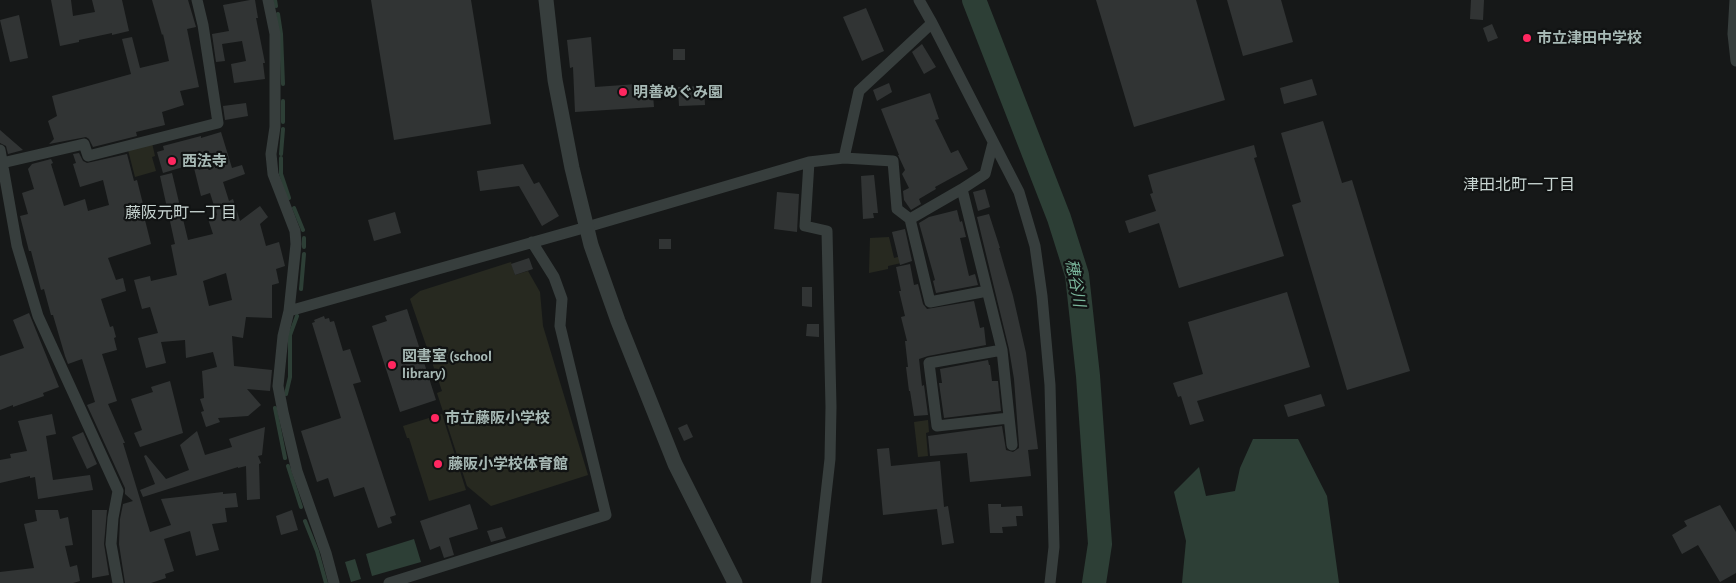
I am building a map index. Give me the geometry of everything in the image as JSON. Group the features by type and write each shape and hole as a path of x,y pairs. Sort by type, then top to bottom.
{"street":[{"path":"118,583 110,544 112,518 118,491 38,316 17,246 1,155 84,144 88,156 218,123 203,25 197,0"},
{"path":"268,0 275,34 275,127 271,154 272,174 295,231 296,244 289,311 282,336 278,386 297,472 326,553 334,583"},
{"path":"546,0 554,80 572,168 591,244 618,321 675,464 735,583"},
{"path":"919,0 1019,192 1035,246 1042,296 1050,385 1054,547 1050,583"},
{"path":"1735,0 1732,34 1736,61"},
{"path":"844,158 859,91 932,23"},
{"path":"910,219 985,174 994,142"},
{"path":"289,311 809,162 844,158 893,160 897,209 910,219 930,302 987,291"},
{"path":"809,162 805,226 827,231 831,397 830,459 816,583"},
{"path":"962,189 1002,350 1012,445"},
{"path":"389,583 606,515 560,326 562,299 554,277 532,242"},
{"path":"1002,350 929,363 937,426 1009,418"}],"shaded area":[{"path":"152,143 155,156 152,157 156,171 135,177 128,150"},
{"path":"889,237 894,258 909,254 910,261 869,273 870,238"},
{"path":"511,262 515,275 528,271 540,292 543,326 588,475 491,506 467,486 437,393 442,391 410,299 420,291"},
{"name":"藤阪小学校体育館","path":"442,414 466,490 429,501 409,438 407,438 403,426"},
{"path":"928,420 929,432 926,433 928,456 918,457 914,422"},
{"path":"1253,439 1298,439 1327,496 1339,583 1182,583 1186,541 1174,492 1199,467 1206,496 1235,491 1240,468"},
{"path":"414,539 421,562 372,576 366,554"},
{"path":"355,559 361,579 351,582 345,562"}],"building":[{"path":"51,0 71,0 73,16 95,12 92,0 122,0 129,31 79,40 79,42 60,46"},
{"path":"152,0 188,0 196,27 187,29 199,87 180,91 184,105 162,112 165,125 136,132 137,136 93,147 86,137 49,144 54,139 48,121 57,116 52,96 131,74 122,39 132,37 140,68 169,61"},
{"path":"255,0 258,18 256,18 265,63 263,63 265,79 234,83 231,64 246,61 242,41 222,44 225,61 216,62 212,34 229,31 223,5"},
{"path":"371,0 471,0 491,124 394,140"},
{"path":"1096,0 1196,0 1225,100 1134,127"},
{"path":"1227,0 1281,0 1293,42 1243,56"},
{"path":"1471,0 1484,0 1483,20 1470,19"},
{"path":"866,8 884,51 862,61 843,17"},
{"path":"19,15 28,58 10,62 0,20"},
{"path":"1492,24 1498,38 1488,42 1483,28"},
{"path":"591,37 595,87 652,83 654,107 575,112 573,67 570,68 567,40"},
{"path":"922,44 936,67 924,74 912,52"},
{"path":"673,49 685,49 685,60 673,60"},
{"path":"1312,79 1317,95 1284,104 1280,88"},
{"path":"889,83 892,92 877,101 873,90"},
{"path":"704,86 705,105 679,106 678,87"},
{"path":"930,93 939,119 935,120 951,153 958,150 968,169 935,187 936,189 919,199 921,204 911,210 904,200 903,191 909,188 902,174 905,170 881,109"},
{"path":"246,103 248,116 225,120 223,106"},
{"path":"1323,121 1342,183 1352,180 1410,371 1347,390 1292,205 1301,202 1281,133"},
{"path":"0,130 23,150 8,154 6,146 0,143"},
{"path":"221,132 232,168 242,165 245,174 223,182 229,201 233,199 240,221 260,206 268,217 260,224 266,246 279,242 285,266 276,269 279,283 272,285 272,318 246,317 243,338 232,336 234,366 272,370 270,391 247,389 261,405 248,416 218,418 220,422 206,427 201,412 204,411 200,399 204,398 202,371 217,367 213,352 186,358 185,340 161,342 166,363 146,368 138,338 158,333 150,307 142,309 134,280 150,276 151,281 177,275 171,245 175,244 160,176 172,173 188,240 213,234 208,219 217,215 210,193 201,196 193,164 163,173 157,152 164,150 163,146 201,136 201,138","holes":["226,273 232,300 209,306 203,281"]},
{"path":"1254,145 1257,157 1254,158 1284,256 1179,288 1159,223 1129,233 1125,221 1156,211 1150,194 1153,193 1148,175"},
{"path":"79,153 83,161 87,163 127,154 134,181 137,180 151,244 108,258 116,280 123,278 126,291 101,299 110,327 113,326 117,350 102,354 117,401 108,404 125,443 123,443 150,532 171,525 161,499 223,492 223,494 236,493 238,507 225,508 227,522 212,524 219,550 196,556 190,531 164,539 174,571 165,574 166,578 151,583 125,583 119,544 120,519 123,504 133,501 125,494 125,488 87,405 95,402 82,359 68,364 44,289 41,290 20,216 28,214 22,193 34,189 28,169 32,164 51,159 64,206 85,199 88,211 109,205 103,180 80,187 73,164 76,163 73,154"},
{"path":"523,164 534,184 539,182 559,216 542,226 519,186 480,191 477,171"},
{"path":"874,175 878,213 873,213 874,218 863,219 861,176"},
{"path":"985,189 990,207 978,211 973,192"},
{"path":"777,192 799,194 797,232 774,229"},
{"path":"957,210 966,237 960,238 969,276 975,274 978,285 936,293 933,281 935,280 919,223 929,217"},
{"path":"395,212 401,233 374,241 368,220"},
{"path":"989,214 1013,296 1026,353 1038,449 1028,450 1031,476 970,482 967,453 930,456 928,436 1002,426 1006,450 1013,452 1019,448 1014,379 1009,349 977,217"},
{"path":"905,229 912,261 900,265 892,232"},
{"path":"659,239 671,239 671,249 659,249"},
{"path":"529,258 533,269 515,275 511,264"},
{"path":"910,264 914,285 918,284 923,304 927,309 974,301 980,328 984,327 986,345 919,359 928,415 914,416 906,367 908,367 905,341 907,341 901,317 905,316 896,267"},
{"path":"802,287 812,287 812,307 802,306"},
{"path":"1287,292 1310,367 1197,401 1204,421 1190,425 1181,396 1178,397 1173,383 1203,374 1188,322"},
{"path":"407,309 436,400 400,412 372,326 387,321 385,316"},
{"path":"29,313 59,387 43,393 44,396 0,410 0,356 24,348 13,320"},
{"path":"324,316 325,319 329,318 330,322 334,321 343,351 350,349 361,382 353,384 396,515 390,517 392,523 378,528 364,487 334,497 328,478 317,482 301,431 341,418 312,323 315,322 314,320"},
{"path":"807,324 819,324 819,337 806,336"},
{"path":"988,360 992,381 998,381 1001,411 944,418 939,383 942,383 940,369"},
{"path":"170,381 183,433 140,447 134,433 142,430 131,399 153,392 151,387"},
{"path":"1321,394 1325,406 1288,417 1284,405"},
{"path":"52,414 56,434 46,436 53,480 90,475 93,490 38,499 35,477 30,478 30,476 0,483 0,460 11,458 10,454 27,451 18,421"},
{"path":"687,424 693,437 684,441 678,428"},
{"path":"265,427 262,455 258,456 261,463 259,464 260,499 247,500 246,466 143,497 140,490 155,484 144,456 146,455 166,479 189,470 180,445 197,431 205,455 232,447 229,439"},
{"path":"83,432 97,464 87,469 72,437"},
{"path":"889,448 891,466 940,461 944,507 948,506 954,543 942,545 937,509 883,515 877,449"},
{"path":"470,504 478,529 449,538 454,555 444,558 440,546 430,550 420,521"},
{"path":"988,504 1001,504 1001,507 1022,506 1023,516 1016,516 1017,526 1002,527 1003,533 990,533"},
{"path":"1720,505 1736,532 1736,573 1720,582 1698,545 1682,554 1672,535 1687,526 1684,521"},
{"path":"35,510 58,510 60,519 68,517 73,545 65,546 70,567 77,565 80,581 73,583 0,583 0,572 34,568 24,524 37,521"},
{"path":"92,510 107,510 104,544 109,575 92,578"},
{"path":"292,510 298,530 281,535 276,516"},
{"path":"502,527 506,538 491,542 487,531"}],"waterway":[{"path":"275,0 276,6"},
{"name":"穂谷川","path":"974,0 1059,218 1077,275 1088,376 1100,544 1094,583"},
{"path":"278,14 281,34 283,84"},
{"path":"283,101 283,122"},
{"path":"281,154 283,129"},
{"path":"281,158 281,174 289,198"},
{"path":"294,208 303,230"},
{"path":"304,238 304,247"},
{"path":"301,289 304,254"},
{"path":"286,394 290,377 290,335 297,316"},
{"path":"275,408 285,458"},
{"path":"288,466 301,507"},
{"path":"305,521 317,551 326,583"}],"place":[{"name":"市立津田中学校","path":"1527,38"},
{"name":"明善めぐみ園","path":"623,92"},
{"name":"西法寺","path":"172,161"},
{"name":"図書室 (school library)","path":"392,365"},
{"name":"市立藤阪小学校","path":"435,418"},
{"name":"藤阪小学校体育館","path":"438,464"}],"district":[{"name":"津田北町一丁目","path":"1519,185"},
{"name":"藤阪元町一丁目","path":"181,213"}]}
